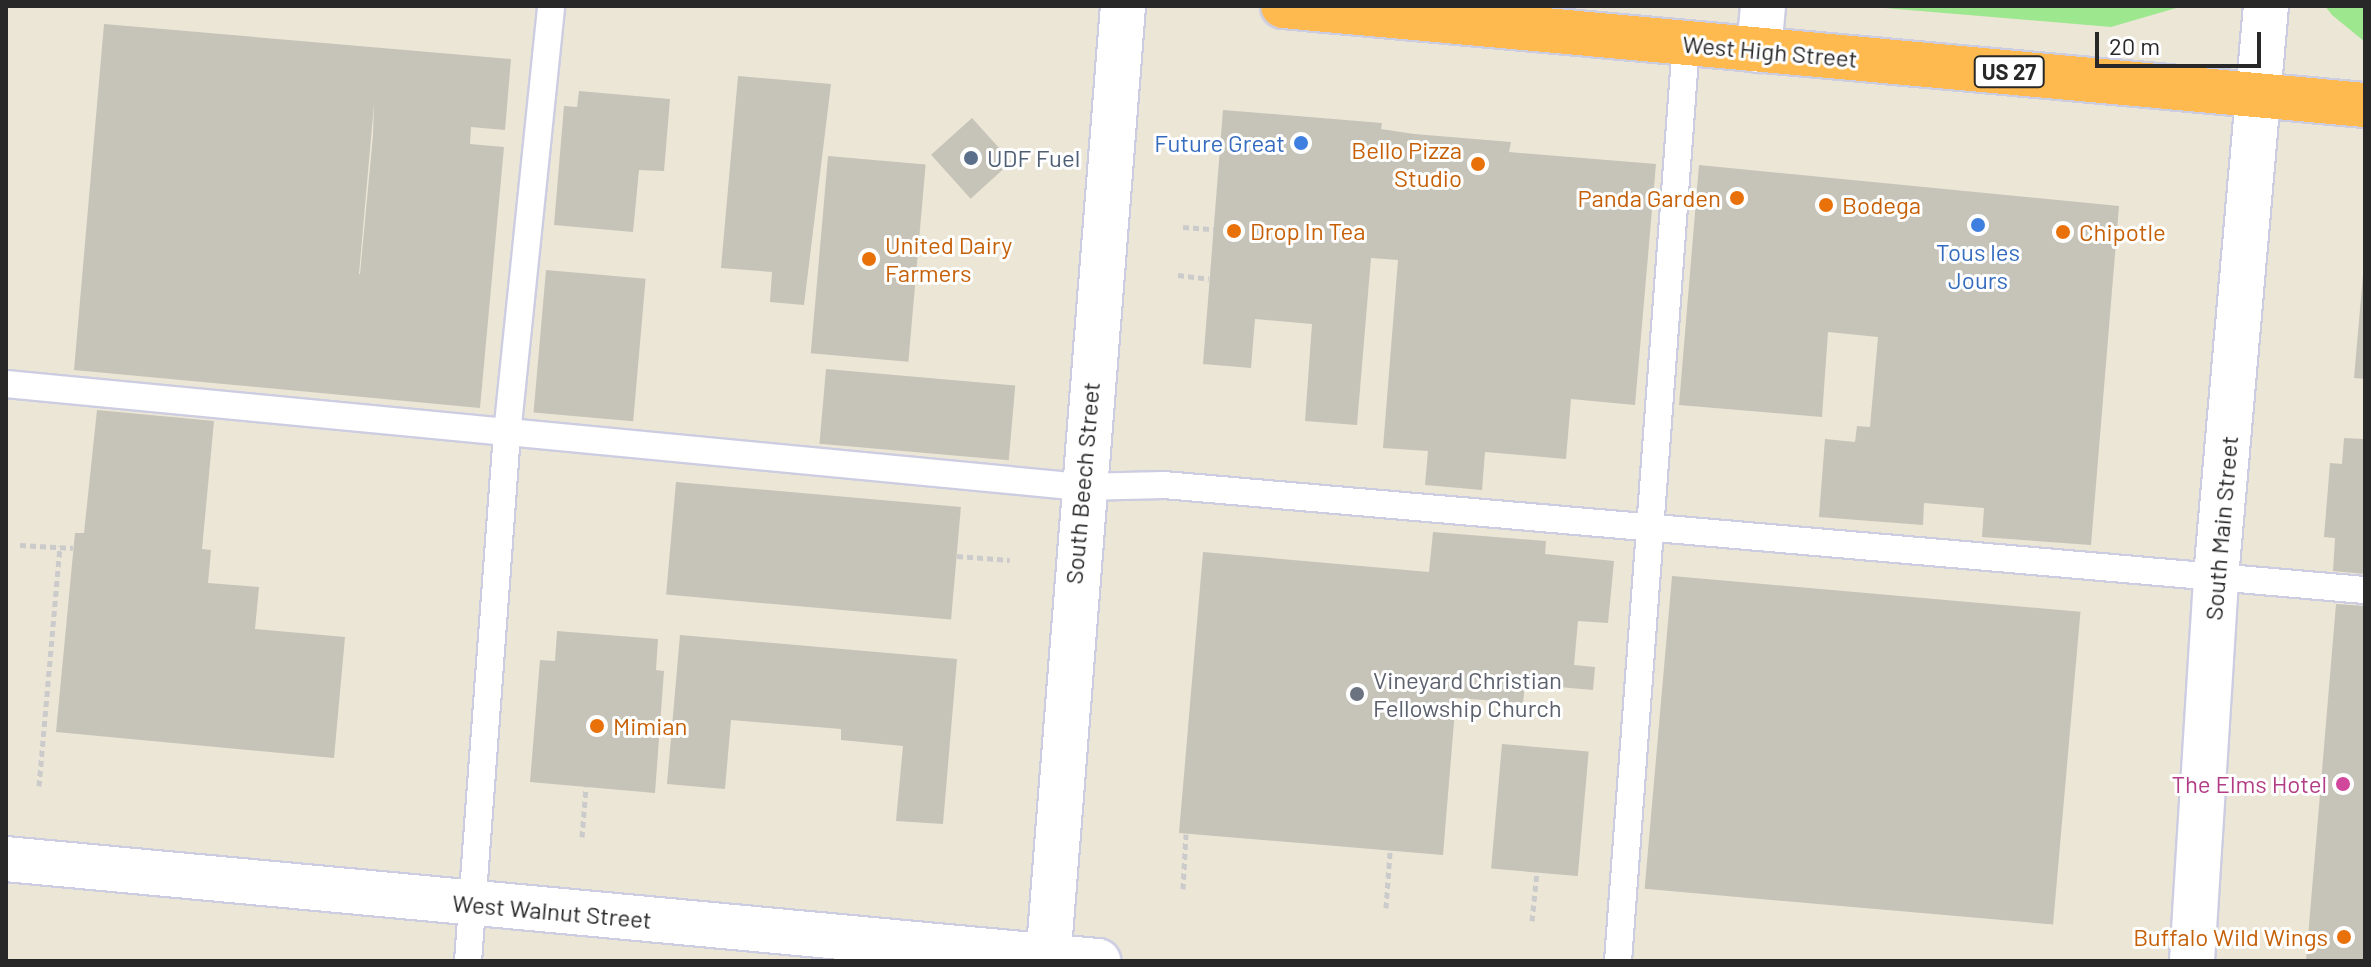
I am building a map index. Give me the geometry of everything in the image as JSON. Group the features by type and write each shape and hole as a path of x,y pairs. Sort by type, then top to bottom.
{"highway":[{"name":"West High Street","path":"1283,6 2258,95"},
{"name":"US 27","path":"2258,95 2365,105"}],"street":[{"name":"South Beech Street","path":"1048,959 1081,487 1123,6"},
{"path":"1759,50 1763,6"},
{"name":"South Main Street","path":"2192,961 2216,577 2266,6"},
{"name":"West Walnut Street","path":"6,859 1048,959 1098,961"}],"lane":[{"path":"468,961 507,434 551,6"},
{"path":"1618,961 1654,528 1686,43"},
{"path":"6,384 1081,487 1164,485 2365,590"}],"path":[{"path":"1183,227 1214,229"},
{"path":"1178,275 1209,279"},
{"path":"20,545 73,548"},
{"path":"39,786 60,546"},
{"path":"957,556 1010,560"},
{"path":"582,837 586,787"},
{"path":"1183,889 1186,834"},
{"path":"1386,908 1390,852"},
{"path":"1532,921 1537,872"}],"green space":[{"path":"1861,6 2183,6 2111,27"},
{"path":"2325,6 2365,6 2365,42 2332,15"}],"building":[{"path":"104,24 511,59 505,130 471,127 470,144 504,147 480,408 74,370","holes":["374,104 360,274 359,274"]},
{"path":"738,76 831,84 804,305 770,302 772,272 721,268"},
{"path":"579,91 670,99 664,171 639,170 633,232 554,225 564,106 577,107"},
{"path":"1223,110 1382,123 1381,129 1414,134 1511,142 1509,152 1656,164 1635,405 1571,399 1566,459 1485,452 1482,490 1425,485 1428,451 1383,448 1398,260 1371,258 1357,425 1305,421 1312,324 1255,319 1251,368 1203,364"},
{"name":"UDF Fuel","path":"972,118 1011,162 971,199 931,155"},
{"name":"United Dairy Farmers","path":"828,156 926,165 908,362 811,353"},
{"path":"1699,165 2119,206 2091,545 1982,537 1984,508 1924,503 1923,525 1819,517 1825,439 1855,442 1857,426 1870,427 1878,337 1828,332 1822,417 1679,405"},
{"path":"546,270 646,279 633,421 534,412"},
{"path":"2365,275 2365,379 2354,378"},
{"path":"826,369 1015,386 1009,460 819,444"},
{"path":"97,410 214,421 202,549 211,550 208,583 259,587 255,629 345,637 334,758 56,732 75,533 84,533"},
{"path":"2344,438 2365,439 2365,574 2333,571 2335,538 2324,537 2330,463 2342,464"},
{"path":"676,482 961,507 951,619 666,595"},
{"name":"Vineyard Christian Fellowship Church","path":"1433,532 1546,541 1545,554 1614,561 1608,623 1578,621 1574,665 1595,667 1593,690 1525,684 1523,703 1456,698 1443,855 1179,833 1203,552 1429,572"},
{"path":"1672,576 2080,612 2053,925 1645,889"},
{"name":"The Elms Hotel","path":"2336,604 2365,606 2365,961 2306,961"},
{"name":"Mimian","path":"557,631 658,639 656,670 664,671 655,793 530,782 540,660 555,661"},
{"path":"680,635 957,659 943,824 896,821 903,746 841,740 841,729 731,720 725,789 667,784"},
{"path":"1502,744 1589,752 1578,876 1491,869"}],"place":[{"name":"Future Great","path":"1301,143"},
{"name":"UDF Fuel","path":"971,158"},
{"name":"Bello Pizza Studio","path":"1478,164"},
{"name":"Panda Garden","path":"1737,198"},
{"name":"Bodega","path":"1826,205"},
{"name":"Tous les Jours","path":"1978,225"},
{"name":"Drop In Tea","path":"1234,231"},
{"name":"Chipotle","path":"2063,232"},
{"name":"United Dairy Farmers","path":"869,259"},
{"name":"Vineyard Christian Fellowship Church","path":"1357,694"},
{"name":"Mimian","path":"597,726"},
{"name":"The Elms Hotel","path":"2343,784"},
{"name":"Buffalo Wild Wings","path":"2344,937"}]}
